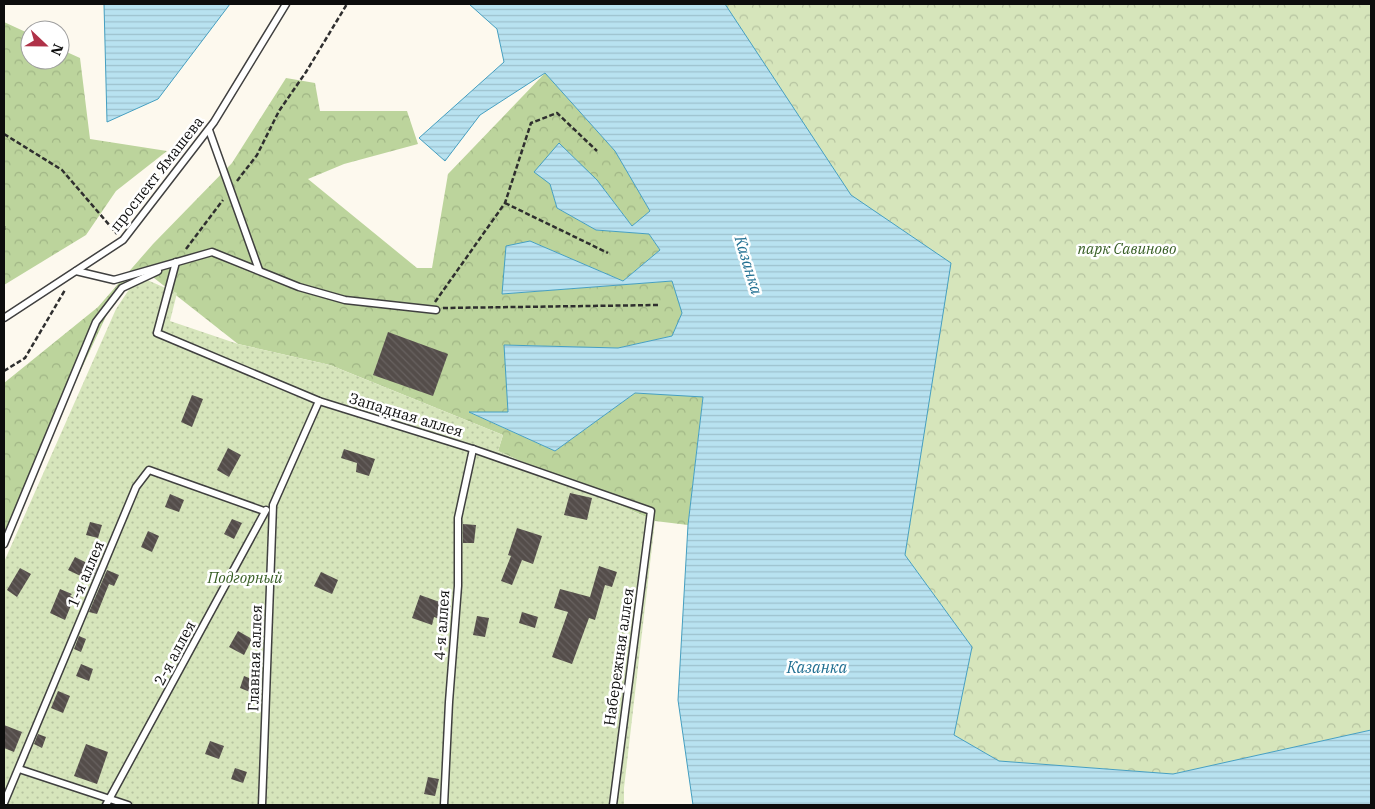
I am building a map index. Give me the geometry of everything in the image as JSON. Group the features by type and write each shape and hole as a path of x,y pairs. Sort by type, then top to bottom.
{"lane":[{"name":"проспект Ямашева","path":"4,318 123,240 209,130 286,4"},
{"path":"209,130 259,270"},
{"path":"76,271 114,280 212,252 300,287 345,300 436,309"},
{"path":"4,544 96,322 122,288 176,262"},
{"name":"Западная аллея","path":"176,262 157,332 320,401 473,449 651,511"},
{"name":"Главная аллея","path":"262,805 273,505 320,401"},
{"name":"4-я аллея","path":"444,805 449,702 458,586 458,518 473,449"},
{"name":"1-я аллея","path":"4,803 136,487 149,470 264,511"},
{"path":"264,511 273,505"},
{"name":"2-я аллея","path":"107,802 164,700 264,511"},
{"name":"Набережная аллея","path":"613,805 651,511"},
{"path":"19,768 107,802 128,805"}],"path":[{"path":"234,185 257,154 278,111 306,72 347,4"},
{"path":"436,309 505,203 532,123 557,113 597,151"},
{"path":"4,134 62,170 123,240"},
{"path":"176,262 228,193"},
{"path":"505,203 608,253"},
{"path":"4,372 25,358 67,287"},
{"path":"436,309 659,305"}],"green space":[{"name":"парк Савиново","path":"711,4 1371,4 1371,730 1173,774 999,761 954,735 972,647 905,555"},
{"path":"4,22 20,29 20,70 70,70 70,54 80,58 90,139 167,151 116,191 86,235 4,285"},
{"path":"545,73 615,151 650,211 632,226 597,180 550,184 557,208 596,230 649,234 660,250 623,281 530,241 502,294 672,281 683,313 672,336 618,348 505,345 508,412 471,413 555,451 635,393 703,396 688,525 655,521 498,451 503,435 330,365 238,344 149,274 136,272 108,312 4,535 4,383 98,307 153,244 232,163 286,78 315,83 320,111 407,111 418,144 344,164 308,179 417,268 432,268 448,174"},
{"name":"Подгорный","path":"138,276 177,293 170,321 238,344 330,365 503,435 498,451 655,521 624,788 624,805 4,805 4,562 116,309"}],"water":[{"path":"104,4 230,4 158,99 107,122"},
{"name":"Казанка","path":"469,4 725,4 851,195 951,263 905,555 972,647 954,735 999,761 1173,774 1371,730 1371,805 693,805 678,700 688,525 703,397 635,393 555,451 469,412 508,412 504,345 618,348 672,336 682,313 672,281 502,294 506,246 530,241 623,281 660,250 649,234 596,230 557,208 550,184 534,172 559,143 597,180 632,226 650,211 615,151 545,73 480,115 445,161 419,138 504,62 497,29"}],"building":[{"path":"388,332 448,354 433,396 373,375"},
{"path":"192,395 203,399 192,427 181,422"},
{"path":"228,448 241,455 229,477 217,470"},
{"path":"344,449 375,459 369,476 356,472 357,463 341,458"},
{"path":"570,493 592,498 587,520 564,515"},
{"path":"170,494 184,500 179,512 165,507"},
{"path":"232,519 242,523 234,539 224,534"},
{"path":"90,522 102,525 98,538 86,535"},
{"path":"463,524 476,525 474,543 463,543"},
{"path":"517,528 542,536 533,564 522,560 512,585 501,581 511,556 508,555"},
{"path":"148,531 159,536 152,552 141,547"},
{"path":"75,557 97,568 91,581 68,570"},
{"path":"599,566 617,572 612,587 605,585 595,620 589,618 572,664 552,657 568,612 554,608 560,589 590,597"},
{"path":"20,568 31,574 17,597 7,590"},
{"path":"107,570 119,575 114,586 109,584 97,614 89,612"},
{"path":"321,572 338,580 332,594 314,586"},
{"path":"60,589 72,594 70,596 74,598 65,620 50,613"},
{"path":"420,595 451,606 446,621 434,617 432,625 412,618"},
{"path":"522,612 538,617 535,628 519,623"},
{"path":"477,616 489,618 485,637 473,635"},
{"path":"238,631 252,639 244,655 229,647"},
{"path":"79,636 86,639 81,652 74,649"},
{"path":"81,664 93,669 89,681 76,676"},
{"path":"244,676 254,680 250,692 240,688"},
{"path":"58,691 70,696 63,713 51,708"},
{"path":"4,725 22,732 14,752 4,748"},
{"path":"38,734 46,737 42,748 34,744"},
{"path":"210,741 224,746 219,759 205,754"},
{"path":"86,744 108,752 97,784 74,776"},
{"path":"235,768 247,772 243,783 231,779"},
{"path":"428,777 439,779 435,796 424,794"}]}
